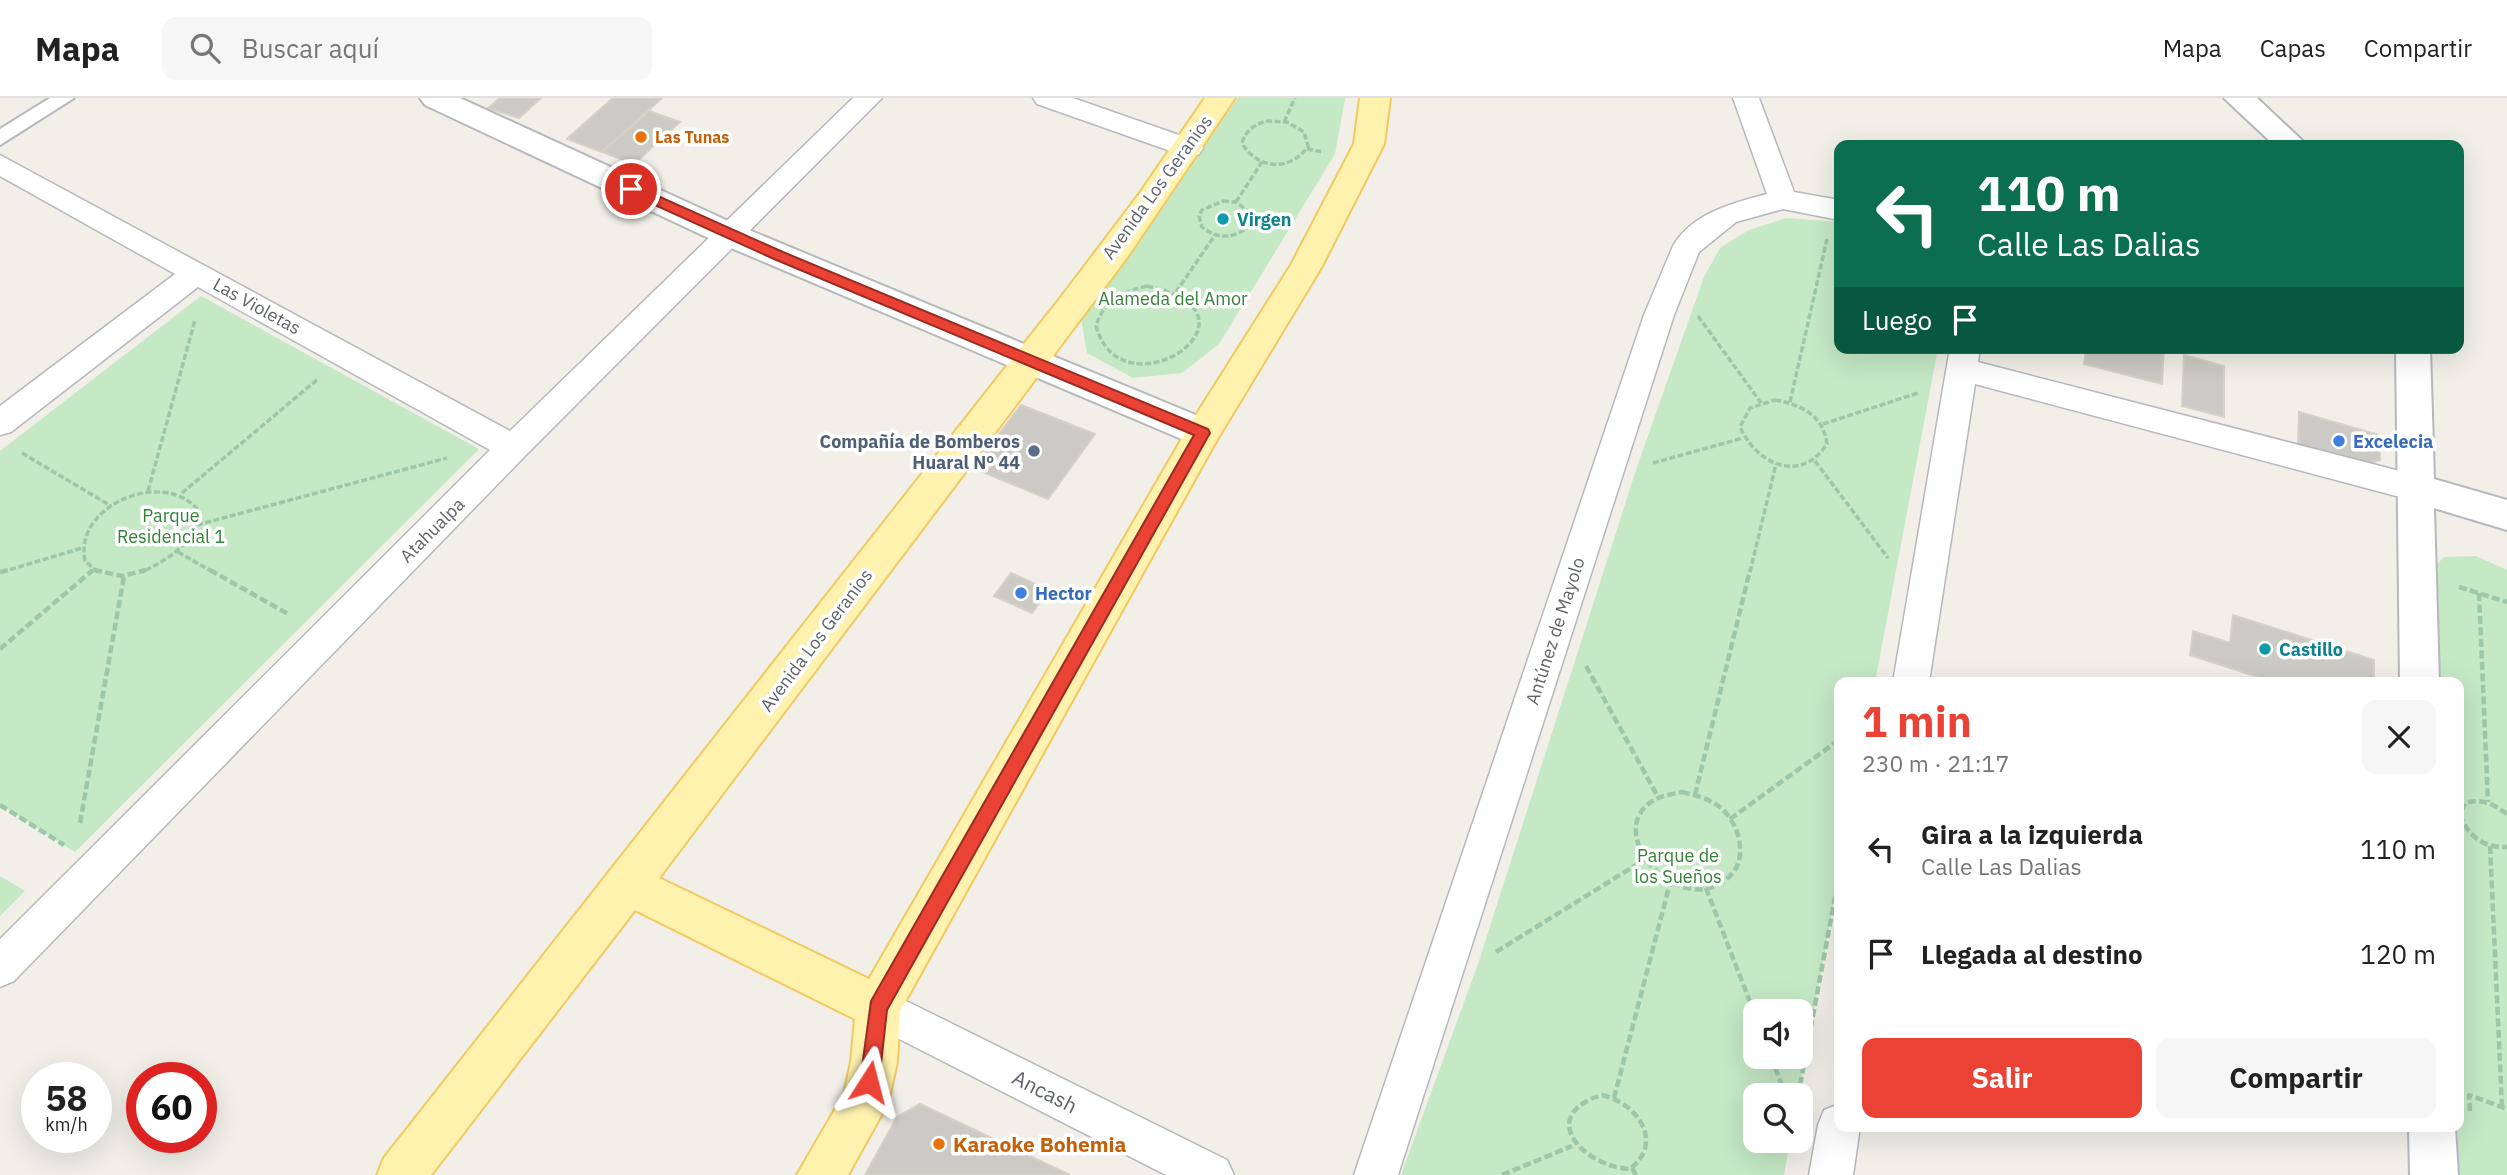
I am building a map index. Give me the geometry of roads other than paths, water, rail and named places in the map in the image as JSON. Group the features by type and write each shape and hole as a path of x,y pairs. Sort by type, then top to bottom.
{"main road":[{"name":"Avenida Los Geranios","path":"401,1175 629,885 1028,361 1189,148 1220,98"},
{"path":"821,1175 864,1103 874,1062 878,1007 1203,433 1305,268 1369,144 1375,98"},
{"path":"629,885 878,1007"}],"street":[{"path":"0,138 64,98"},
{"path":"435,98 728,234 1203,433"},
{"name":"Atahualpa","path":"0,967 513,448 869,98"},
{"path":"1046,98 1189,148"},
{"path":"1746,98 1783,199"},
{"path":"2239,98 2286,140"},
{"name":"Las Violetas","path":"0,164 513,448"},
{"name":"Antúnez de Mayolo","path":"1377,1175 1659,315 1687,246 1726,215 1783,199 1834,222"},
{"path":"0,423 197,272"},
{"path":"2413,354 2420,677"},
{"path":"1912,677 1964,359 2507,514"},
{"name":"Ancash","path":"878,1007 1212,1175"},
{"path":"1831,1175 1838,1132"},
{"path":"2432,1132 2434,1175"}],"place":[{"name":"Las Tunas","path":"641,137"},
{"name":"Virgen","path":"1223,219"},
{"name":"Excelecia","path":"2339,441"},
{"name":"Compañía de Bomberos Huaral Nº 44","path":"1034,451"},
{"name":"Hector","path":"1021,593"},
{"name":"Castillo","path":"2265,649"},
{"name":"Karaoke Bohemia","path":"939,1144"}],"park label":[{"name":"Alameda del Amor","path":"1173,298"},
{"name":"Parque Residencial 1","path":"171,525"},
{"name":"Parque de los Sueños","path":"1678,865"}]}
